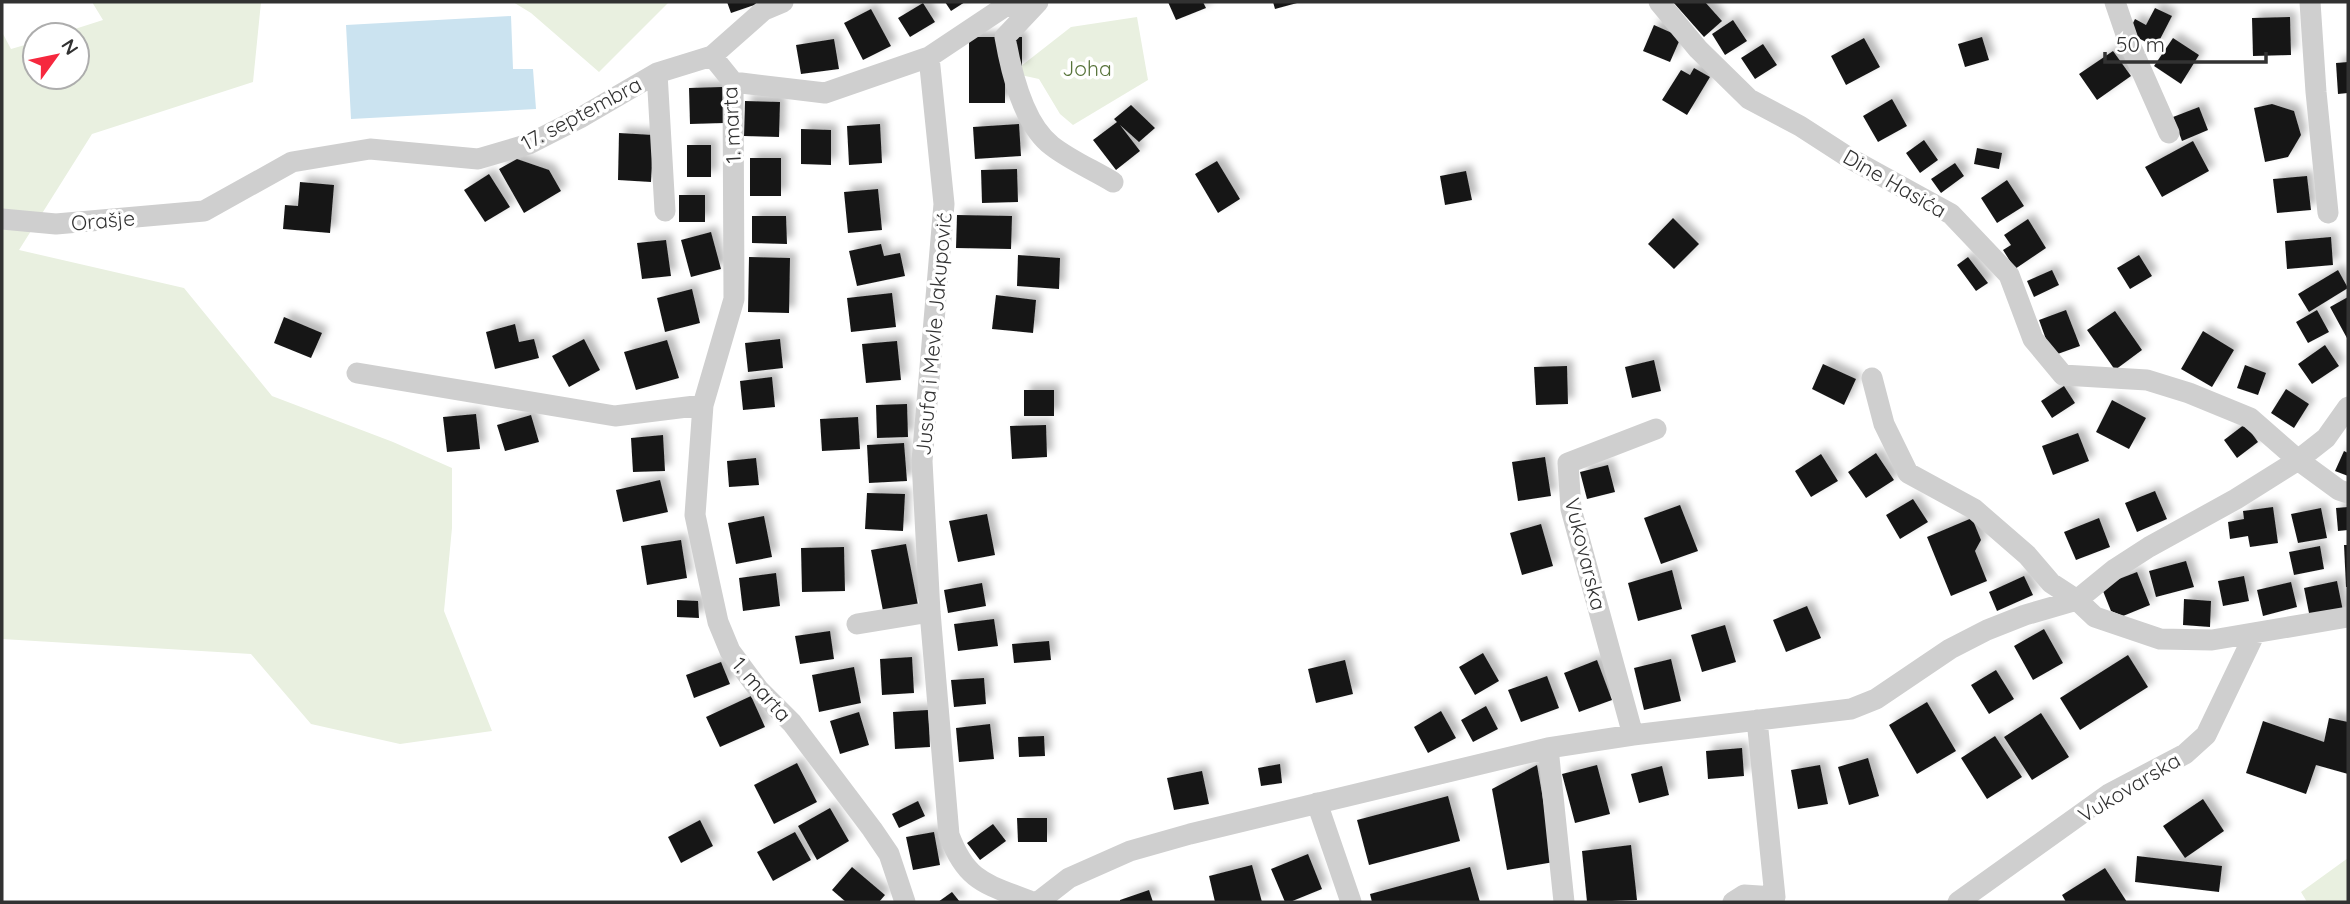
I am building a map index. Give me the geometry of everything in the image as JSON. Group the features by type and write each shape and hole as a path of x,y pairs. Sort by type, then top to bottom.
{"street":[{"name":"17. septembra","path":"204,211 292,162 370,149 478,159 528,144 657,73 712,56 764,10 783,2"},
{"path":"733,82 825,93 929,57 1004,7 1022,2"},
{"path":"1038,2 1005,37 1012,73 1027,113 1050,145 1113,182"},
{"name":"Dine Hasića","path":"1659,2 1698,49 1749,99 1951,214 2009,275 2033,339 2063,375 2147,380 2189,393 2250,418 2298,460"},
{"path":"2115,2 2128,40 2169,133"},
{"path":"2311,2 2316,92 2328,214"},
{"name":"1. marta","path":"712,56 733,82 734,299 704,405 695,515 718,622 730,651 759,690 792,723 873,829 889,854 905,902"},
{"name":"Jusufa i Mevle Jakupović","path":"929,57 944,204 922,461 930,612 948,835 957,858 967,871 980,881 1032,902"},
{"path":"657,73 664,211"},
{"name":"Orašje","path":"2,219 56,224 204,211"},
{"path":"357,373 615,416 704,405"},
{"path":"1872,378 1884,424 1908,473 1974,509 2027,555 2051,583 2077,600 2095,617 2160,639 2212,640 2348,617"},
{"path":"1038,902 1069,878 1130,851 1190,834 1548,748 1851,709 1876,699 1950,649 1987,630 2025,615 2077,600 2115,569 2149,547 2236,499 2298,460 2326,438 2348,407"},
{"name":"Vukovarska","path":"1633,735 1571,509 1569,463 1656,429"},
{"path":"2298,460 2339,490 2348,493"},
{"path":"857,624 930,612"},
{"name":"Vukovarska","path":"1958,902 2109,794 2185,754 2206,735 2255,633"},
{"path":"1733,902 1744,895 1783,900 1757,720"},
{"path":"1548,748 1564,902"},
{"path":"1317,803 1351,902"}],"green space":[{"path":"92,2 261,2 253,82 92,134 19,250 184,288 272,396 393,442 452,468 452,528 444,611 492,731 400,744 311,724 251,654 2,639 2,32 11,49 21,46 21,91 91,91 91,24 103,20"},
{"path":"513,2 669,2 599,72 531,13"},
{"name":"Joha","path":"1137,17 1148,80 1073,125 1060,114 1039,79 1012,73 1071,27"},
{"path":"2348,858 2348,902 2307,902 2301,892"}],"water":[{"path":"511,16 513,69 533,69 536,109 351,119 346,25"}],"building":[{"path":"727,2 763,2 731,13"},
{"path":"945,2 965,2 951,11"},
{"path":"1168,2 1203,2 1206,8 1176,20"},
{"path":"1273,2 1297,2 1297,3 1275,9"},
{"path":"1673,2 1705,2 1722,21 1704,37"},
{"path":"923,3 935,22 910,37 898,18"},
{"path":"2155,8 2172,16 2156,47 2128,33 2135,19 2146,25"},
{"path":"871,9 891,46 863,60 844,23"},
{"path":"2290,17 2291,55 2253,56 2252,18"},
{"path":"1733,20 1747,41 1725,55 1712,34"},
{"path":"1654,25 1681,37 1670,62 1643,51"},
{"path":"969,37 1022,37 1022,69 1005,69 1005,103 969,103"},
{"path":"1982,37 1989,60 1965,67 1958,44"},
{"path":"1864,38 1880,67 1846,85 1831,56"},
{"path":"2173,38 2199,55 2181,84 2154,66"},
{"path":"834,39 839,69 801,74 796,45"},
{"path":"1763,44 1777,65 1755,79 1741,58"},
{"path":"2113,51 2131,76 2097,100 2079,74"},
{"path":"2348,62 2348,93 2338,94 2336,63"},
{"path":"1694,68 1710,77 1687,115 1662,100 1681,70 1690,75"},
{"path":"722,87 724,123 690,124 689,88"},
{"path":"1892,99 1907,126 1878,142 1863,116"},
{"path":"745,101 780,102 779,137 744,136"},
{"path":"2272,104 2294,111 2301,135 2288,157 2265,162 2254,108"},
{"path":"1131,105 1155,128 1139,142 1120,125 1140,151 1116,170 1093,140 1117,122 1114,119"},
{"path":"2199,107 2208,130 2182,141 2173,117"},
{"path":"880,124 882,163 849,165 847,126"},
{"path":"1019,124 1021,156 975,159 973,127"},
{"path":"801,129 831,130 831,165 801,164"},
{"path":"619,133 653,135 651,182 618,180"},
{"path":"1924,140 1938,160 1920,173 1906,153"},
{"path":"2193,141 2209,171 2162,197 2145,167"},
{"path":"687,145 711,145 711,177 687,177"},
{"path":"1977,148 2002,153 1999,169 1974,164"},
{"path":"750,158 781,158 781,196 750,196"},
{"path":"517,159 549,170 561,191 524,213 499,169"},
{"path":"1217,161 1240,199 1218,213 1195,174"},
{"path":"1955,163 1964,176 1941,193 1931,179"},
{"path":"1017,169 1018,202 982,203 981,170"},
{"path":"1466,171 1472,200 1445,205 1440,176"},
{"path":"489,174 510,207 485,222 464,190"},
{"path":"2307,176 2311,210 2277,213 2273,179"},
{"path":"2007,180 2024,206 1997,223 1981,198"},
{"path":"300,182 334,185 330,233 283,229 285,205 298,206"},
{"path":"878,189 882,230 848,233 844,192"},
{"path":"679,195 705,195 705,222 679,222"},
{"path":"957,215 1012,216 1011,249 956,248"},
{"path":"752,216 786,216 787,244 752,243"},
{"path":"1673,218 1699,244 1674,269 1648,244"},
{"path":"2028,219 2046,248 2015,269 2003,250 2011,245 2004,235"},
{"path":"711,232 721,269 691,277 681,240"},
{"path":"2331,237 2333,265 2287,269 2285,241"},
{"path":"666,240 671,276 642,279 637,243"},
{"path":"881,244 884,256 900,253 905,276 857,286 849,251"},
{"path":"1018,255 1060,258 1059,289 1017,286"},
{"path":"2139,255 2152,276 2130,289 2117,268"},
{"path":"749,257 790,258 789,313 748,312"},
{"path":"1968,257 1988,283 1976,291 1957,265"},
{"path":"2052,270 2059,285 2034,297 2027,281"},
{"path":"2338,270 2348,288 2309,312 2298,294"},
{"path":"692,289 700,323 665,332 657,298"},
{"path":"892,293 896,327 851,332 847,298"},
{"path":"996,295 1036,300 1033,333 992,329"},
{"path":"2348,297 2348,340 2330,307"},
{"path":"2066,310 2080,346 2052,356 2039,320"},
{"path":"2317,310 2329,332 2308,343 2296,322"},
{"path":"2115,311 2142,350 2115,370 2087,330"},
{"path":"284,317 322,333 311,358 274,343"},
{"path":"515,324 519,342 534,339 539,358 495,369 486,332"},
{"path":"2203,331 2234,350 2212,387 2181,369"},
{"path":"584,339 600,370 569,387 552,356"},
{"path":"780,339 783,368 748,372 745,343"},
{"path":"667,340 679,378 636,390 624,352"},
{"path":"897,341 901,380 866,383 862,344"},
{"path":"2325,345 2339,366 2312,384 2298,364"},
{"path":"1654,360 1661,391 1632,398 1625,367"},
{"path":"1823,364 1856,379 1844,405 1812,389"},
{"path":"2245,365 2266,373 2258,395 2237,388"},
{"path":"1567,366 1568,404 1536,405 1534,367"},
{"path":"772,377 775,407 743,410 740,381"},
{"path":"2064,386 2075,403 2052,418 2041,401"},
{"path":"2286,389 2309,404 2294,428 2271,413"},
{"path":"1024,390 1054,390 1054,416 1024,416"},
{"path":"2112,400 2146,418 2129,449 2096,432"},
{"path":"907,404 908,437 877,438 876,405"},
{"path":"476,414 480,449 447,452 443,417"},
{"path":"531,415 539,442 505,451 497,425"},
{"path":"858,417 860,449 822,451 820,419"},
{"path":"2245,424 2258,442 2237,458 2224,440"},
{"path":"1046,425 1047,457 1012,459 1010,426"},
{"path":"2078,433 2089,461 2053,475 2042,446"},
{"path":"663,435 665,471 633,472 631,438"},
{"path":"904,443 907,481 869,483 867,445"},
{"path":"2344,451 2348,453 2348,476 2335,471"},
{"path":"1876,453 1894,480 1866,498 1848,472"},
{"path":"1821,454 1838,481 1811,497 1795,471"},
{"path":"1545,457 1551,496 1518,501 1512,462"},
{"path":"756,458 759,485 729,487 727,461"},
{"path":"1608,465 1615,492 1587,499 1580,472"},
{"path":"660,480 668,512 623,522 616,490"},
{"path":"2155,491 2167,519 2137,532 2125,503"},
{"path":"867,493 905,494 903,531 865,529"},
{"path":"1913,499 1928,522 1900,539 1886,515"},
{"path":"1680,505 1698,551 1661,564 1644,518"},
{"path":"2273,507 2278,543 2250,547 2248,536 2230,539 2228,522 2244,519 2243,511"},
{"path":"2348,507 2348,530 2338,531 2336,508"},
{"path":"2321,508 2327,538 2298,543 2291,514"},
{"path":"987,514 995,555 958,562 949,521"},
{"path":"764,516 772,557 736,564 728,523"},
{"path":"1972,518 1981,540 1975,551 1987,581 1951,596 1927,537"},
{"path":"2099,518 2110,547 2076,560 2064,532"},
{"path":"1541,524 1553,566 1522,575 1510,533"},
{"path":"681,540 687,578 647,585 641,546"},
{"path":"906,544 918,605 883,611 871,550"},
{"path":"2344,545 2348,545 2348,587 2346,587"},
{"path":"2320,546 2324,569 2294,575 2289,552"},
{"path":"844,547 845,591 802,592 801,548"},
{"path":"2186,561 2194,587 2156,597 2149,571"},
{"path":"1672,570 1682,609 1638,621 1628,583"},
{"path":"2137,572 2150,605 2123,616 2111,611 2101,586"},
{"path":"776,573 780,606 743,611 739,578"},
{"path":"2024,576 2033,595 1997,611 1989,592"},
{"path":"2244,576 2249,601 2223,606 2218,581"},
{"path":"2337,581 2344,616 2311,623 2304,588"},
{"path":"2291,582 2297,607 2263,616 2257,590"},
{"path":"982,583 986,606 948,613 944,590"},
{"path":"2184,599 2211,601 2210,627 2183,625"},
{"path":"677,600 698,601 699,618 677,617"},
{"path":"1807,606 1821,638 1786,652 1773,620"},
{"path":"994,619 998,646 958,651 954,624"},
{"path":"1725,625 1736,662 1702,672 1691,635"},
{"path":"2044,629 2063,663 2033,680 2014,646"},
{"path":"830,631 834,659 800,664 795,636"},
{"path":"1049,641 1051,660 1014,663 1012,644"},
{"path":"1483,653 1499,681 1475,695 1459,667"},
{"path":"2128,655 2148,687 2080,730 2060,698"},
{"path":"912,657 914,693 882,695 880,659"},
{"path":"1671,659 1681,701 1644,710 1634,668"},
{"path":"1345,660 1353,694 1316,703 1308,669"},
{"path":"1597,660 1612,700 1579,712 1564,673"},
{"path":"721,662 730,684 694,698 686,675"},
{"path":"854,667 861,703 819,712 812,675"},
{"path":"1996,670 2014,699 1989,714 1971,685"},
{"path":"1547,676 1559,708 1521,722 1508,690"},
{"path":"984,678 986,704 954,707 951,680"},
{"path":"751,696 765,727 720,747 706,717"},
{"path":"1927,702 1956,751 1917,774 1889,725"},
{"path":"1486,706 1498,729 1473,742 1461,720"},
{"path":"928,710 930,747 895,749 893,712"},
{"path":"1441,711 1456,738 1428,753 1414,727"},
{"path":"859,712 869,745 840,754 830,721"},
{"path":"2041,713 2069,757 2032,780 2004,737"},
{"path":"2329,718 2348,722 2348,774 2316,765 2306,794 2246,773 2263,721 2324,742"},
{"path":"990,724 994,759 959,762 956,728"},
{"path":"1044,736 1045,756 1019,757 1018,737"},
{"path":"1995,736 2022,777 1987,799 1961,758"},
{"path":"1742,748 1744,776 1708,779 1706,751"},
{"path":"1868,758 1879,796 1849,805 1838,767"},
{"path":"797,763 817,802 774,824 754,785"},
{"path":"1280,764 1282,783 1261,786 1258,768"},
{"path":"1537,765 1554,862 1507,870 1492,789"},
{"path":"1597,765 1610,814 1575,823 1562,774"},
{"path":"1820,765 1828,804 1798,809 1791,770"},
{"path":"1662,766 1669,795 1639,803 1631,774"},
{"path":"1202,771 1209,804 1174,810 1167,778"},
{"path":"1448,796 1460,841 1369,865 1357,820"},
{"path":"2203,799 2224,831 2185,858 2163,826"},
{"path":"918,801 925,816 899,828 892,814"},
{"path":"830,808 849,841 817,860 798,826"},
{"path":"1017,818 1047,818 1047,842 1018,842"},
{"path":"700,820 713,846 681,863 668,837"},
{"path":"993,824 1006,841 980,860 967,843"},
{"path":"795,832 811,860 773,881 757,852"},
{"path":"934,832 940,865 913,870 906,837"},
{"path":"1631,845 1637,900 1587,902 1582,851"},
{"path":"1308,854 1322,889 1285,902 1271,869"},
{"path":"2137,856 2222,866 2219,892 2135,882"},
{"path":"1252,865 1262,902 1215,902 1209,876"},
{"path":"852,867 885,895 879,902 846,902 832,890"},
{"path":"1470,867 1480,902 1372,902 1370,894"},
{"path":"2105,868 2127,902 2066,902 2062,895"},
{"path":"1149,890 1153,902 1120,902 1120,900"},
{"path":"952,892 960,902 938,902"}]}
